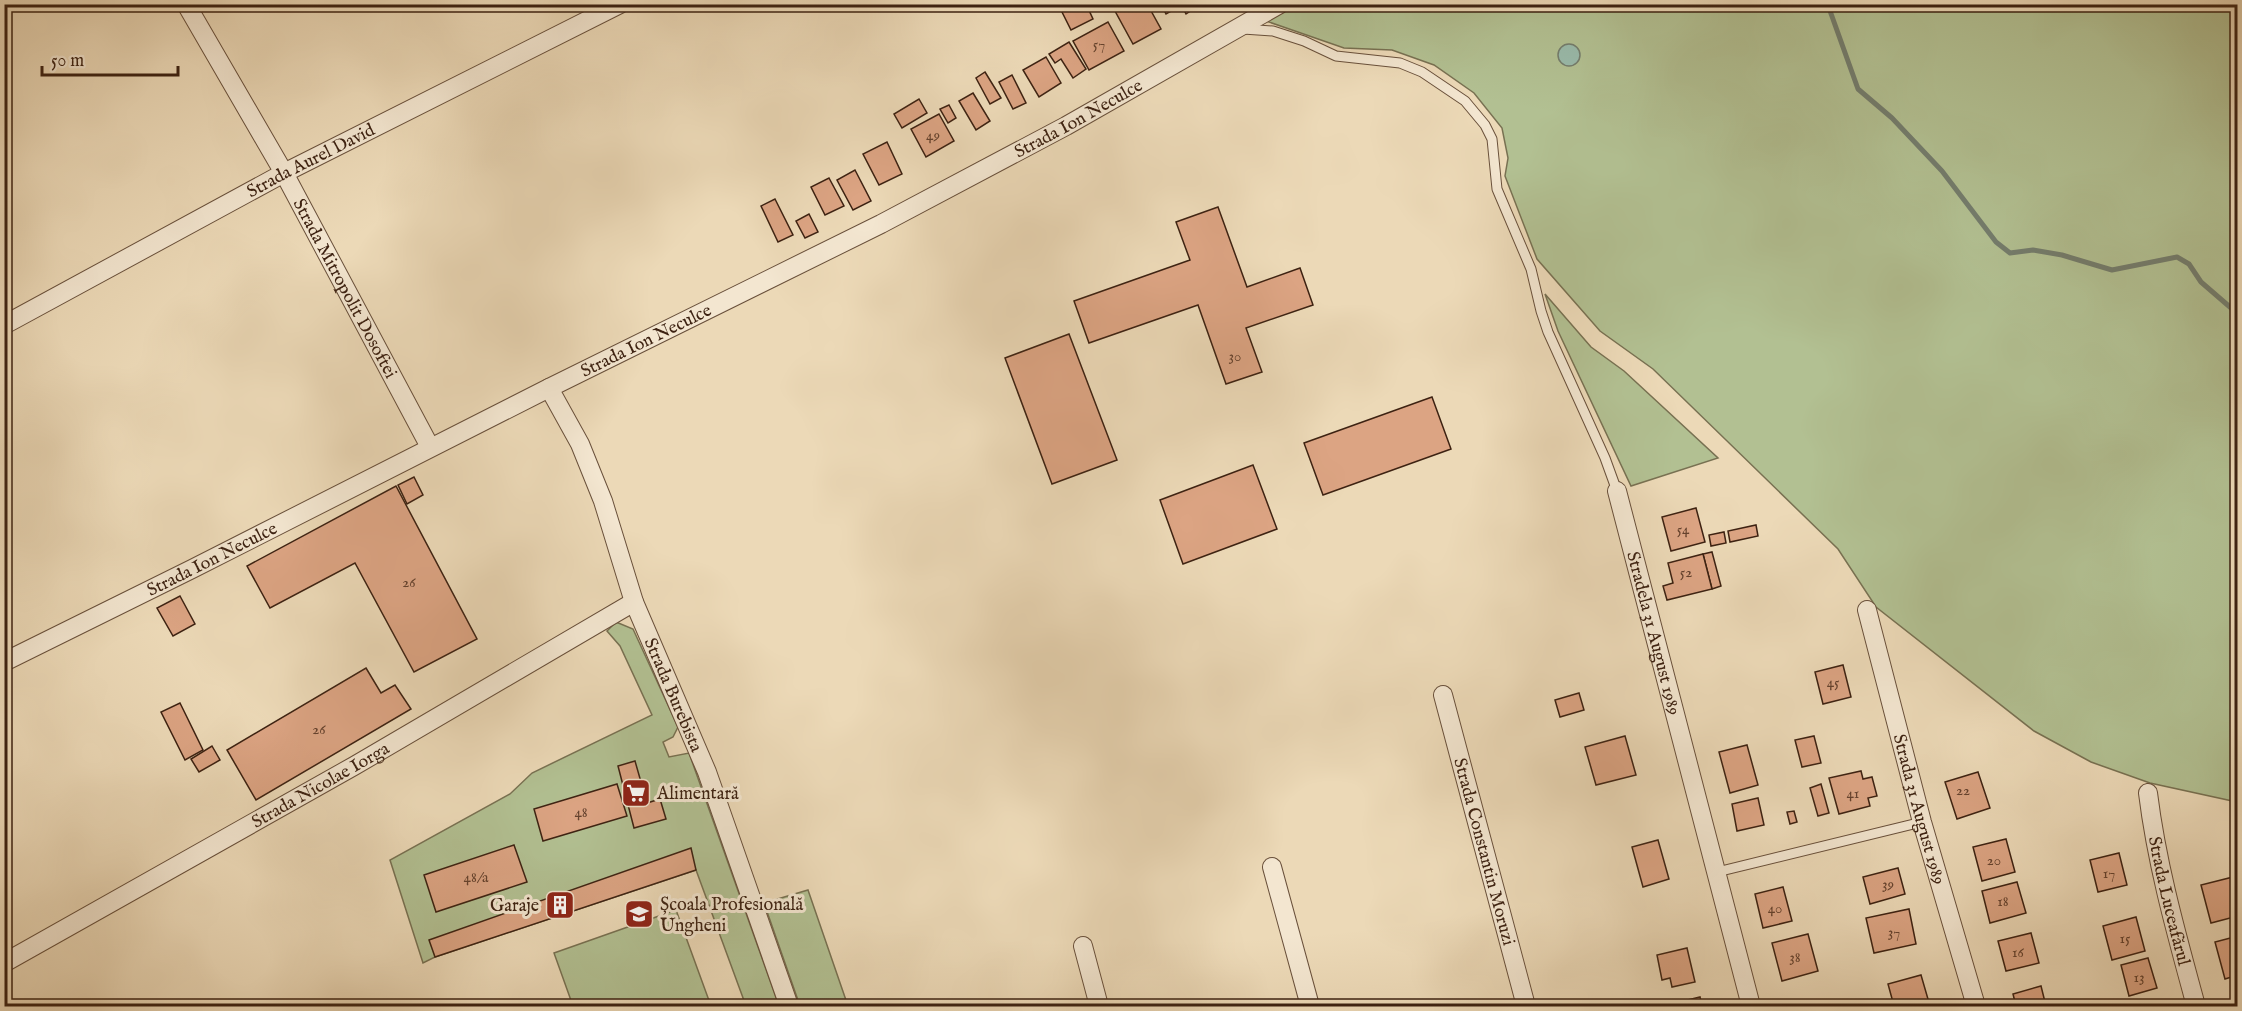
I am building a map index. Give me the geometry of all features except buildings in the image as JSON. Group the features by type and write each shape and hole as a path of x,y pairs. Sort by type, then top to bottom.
{"street":[{"name":"Strada Mitropolit Dosoftei","path":"186,4 284,173 430,447"},
{"name":"Strada Aurel David","path":"4,325 284,173 620,4"},
{"name":"Strada Ion Neculce","path":"4,662 430,447 881,224 1066,126 1280,4"},
{"name":"Strada Burebista","path":"549,388 580,444 599,492 634,602 714,791 789,1006"},
{"name":"Stradela 31 August 1989","path":"1617,490 1751,1006"},
{"name":"Strada Nicolae Iorga","path":"4,963 354,766 634,602"},
{"name":"Strada 31 August 1989","path":"1867,610 1922,822 1976,1006"},
{"name":"Strada Constantin Moruzi","path":"1443,695 1526,1006"},
{"name":"Strada Luceafărul","path":"2148,793 2160,869 2196,1006"},
{"path":"1272,867 1310,1006"},
{"path":"1083,946 1099,1006"}],"lane":[{"name":"Stradela 31 August 1989","path":"1238,29 1273,31 1304,41 1336,56 1400,63 1422,72 1465,101 1485,125 1492,139 1497,189 1531,269 1548,332 1605,458 1617,490"},
{"path":"1717,872 1922,822"}],"green space":[{"path":"1293,4 2237,5 2237,802 2150,783 2091,762 2034,731 1876,607 1838,549 1653,369 1600,331 1537,259 1505,176 1508,158 1502,128 1474,93 1434,65 1392,50 1344,48 1266,21"},
{"path":"1545,294 1591,347 1624,371 1718,458 1631,486 1558,331"},
{"path":"616,622 633,629 678,727 673,737 663,742 669,757 689,753 779,1006 746,1006 696,870 435,957 423,963 390,860 510,794 532,773 652,715 620,646 607,631"},
{"path":"808,890 848,1006 800,1006 764,903"},
{"path":"676,910 711,1006 573,1006 554,953"}],"shaded area":[{"path":"1569,44 1577,47 1580,55 1577,63 1569,66 1561,63 1558,55 1561,47"}],"waterway":[{"path":"1826,4 1858,89 1892,118 1942,171 1996,242 2010,253 2033,250 2062,255 2112,270 2177,257 2189,264 2201,282 2238,314"}],"place":[{"name":"Alimentară","path":"636,793"},
{"name":"Garaje","path":"560,905"},
{"name":"Școala Profesională Ungheni","path":"639,914"}]}
